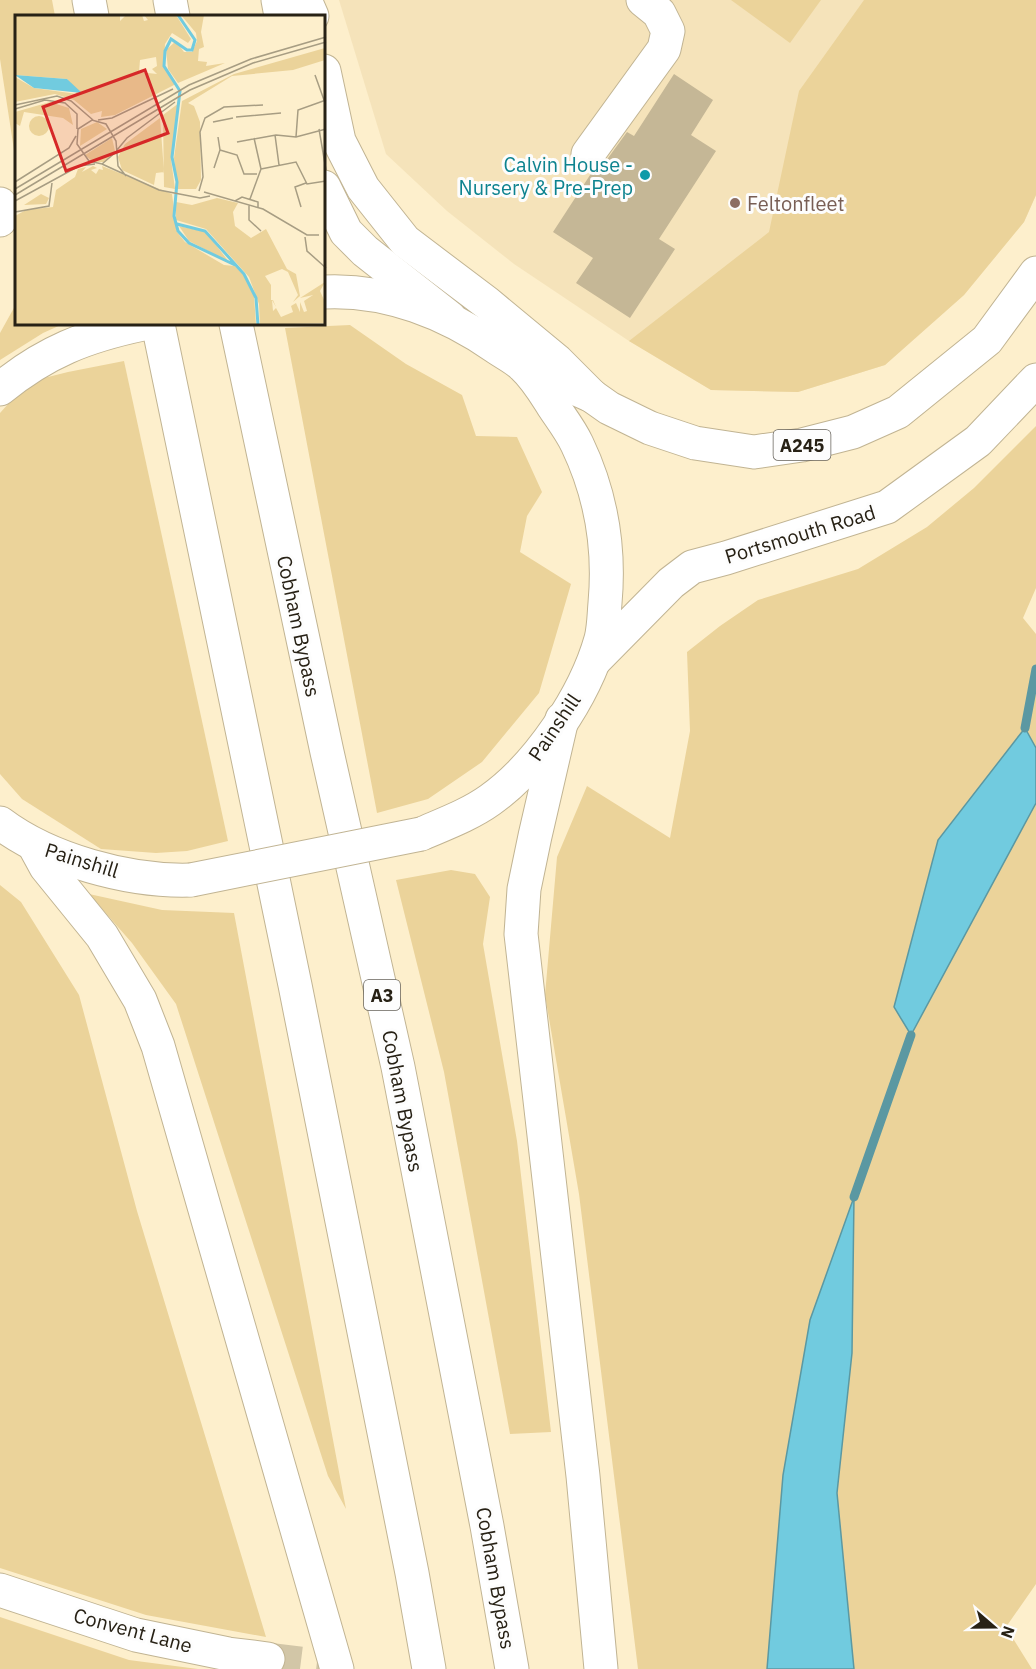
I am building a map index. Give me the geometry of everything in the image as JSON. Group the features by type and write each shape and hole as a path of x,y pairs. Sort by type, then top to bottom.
{"main road":[{"path":"88,0 92,15"},
{"path":"170,0 173,15"},
{"path":"278,0 281,15"},
{"path":"305,0 312,15"},
{"path":"588,154 664,49 668,31 659,13 643,0"},
{"path":"326,80 339,141 363,189 405,240 488,303 557,361 592,396"},
{"path":"326,191 346,232 364,251 450,318"},
{"path":"0,204 0,220"},
{"name":"A245","path":"523,365 592,396 623,415 668,435 742,452 802,445 854,432 897,412 987,340 1036,273"},
{"name":"Painshill","path":"0,823 19,838 34,845 113,871 169,881 191,880 421,834 489,801 518,777 548,743 593,662 602,637 607,550 596,492 576,442 537,381 523,365 450,318 383,297 359,292 326,292"},
{"path":"0,390 42,358 102,334 135,326"},
{"path":"158,326 295,985 429,1669"},
{"name":"Cobham Bypass","path":"236,326 327,752 398,1067 487,1526 512,1669"},
{"name":"Portsmouth Road","path":"593,662 671,583 692,567 887,507 978,441 1036,381"},
{"path":"562,719 526,878 521,934 583,1476 601,1669"},
{"path":"34,845 46,867 102,936 140,1000 158,1046 337,1669"},
{"name":"Convent Lane","path":"0,1590 136,1635 228,1654 268,1659"}],"shaded area":[{"path":"0,0 52,0 55,15 15,15 15,156 0,59"},
{"name":"Feltonfleet","path":"339,0 1036,0 1036,195 1024,222 964,295 885,365 798,392 711,390 629,341 514,264 447,211 386,154"},
{"path":"731,0 821,0 790,43"},
{"path":"864,0 1036,0 1036,195 1024,222 964,295 885,365 798,392 711,390 629,341 769,232 799,91"},
{"path":"15,306 15,326 59,326 0,360 0,333"},
{"path":"350,325 406,364 462,395 476,436 517,437 542,492 527,516 520,552 571,584 539,693 482,762 428,799 377,813 285,328"},
{"path":"124,361 228,841 187,851 156,853 101,849 22,799 0,774 0,413 28,382"},
{"path":"1036,426 1036,588 1023,618 1036,634 1036,1584 1006,1627 1032,1669 638,1669 579,1194 545,995 557,857 587,786 670,838 690,731 687,652 758,600 858,569 927,527 974,488"},
{"path":"451,870 475,874 490,897 483,944 517,1141 551,1432 510,1434 444,1072 396,880"},
{"path":"0,885 21,902 79,995 137,1211 266,1637 146,1615 0,1568"},
{"path":"89,894 162,910 234,913 346,1509 328,1476 176,1004 132,943"},
{"path":"0,1617 129,1660 198,1669 0,1669"}],"water":[{"path":"1025,728 1036,748 1036,803 911,1035 894,1007 938,840"},
{"path":"854,1197 852,1353 837,1493 854,1669 767,1669 783,1475 810,1320"}],"building":[{"name":"Calvin House - Nursery & Pre-Prep","path":"674,74 713,100 691,135 716,151 659,239 675,249 630,318 576,283 593,258 553,232 592,172 603,165 627,132 634,136"}],"waterway":[{"path":"1025,728 1036,669"},
{"path":"854,1197 911,1035"}],"tunnel":[{"path":"268,1659 348,1669"}],"place":[{"name":"Calvin House - Nursery & Pre-Prep","path":"645,175"},
{"name":"Feltonfleet","path":"735,203"}]}
